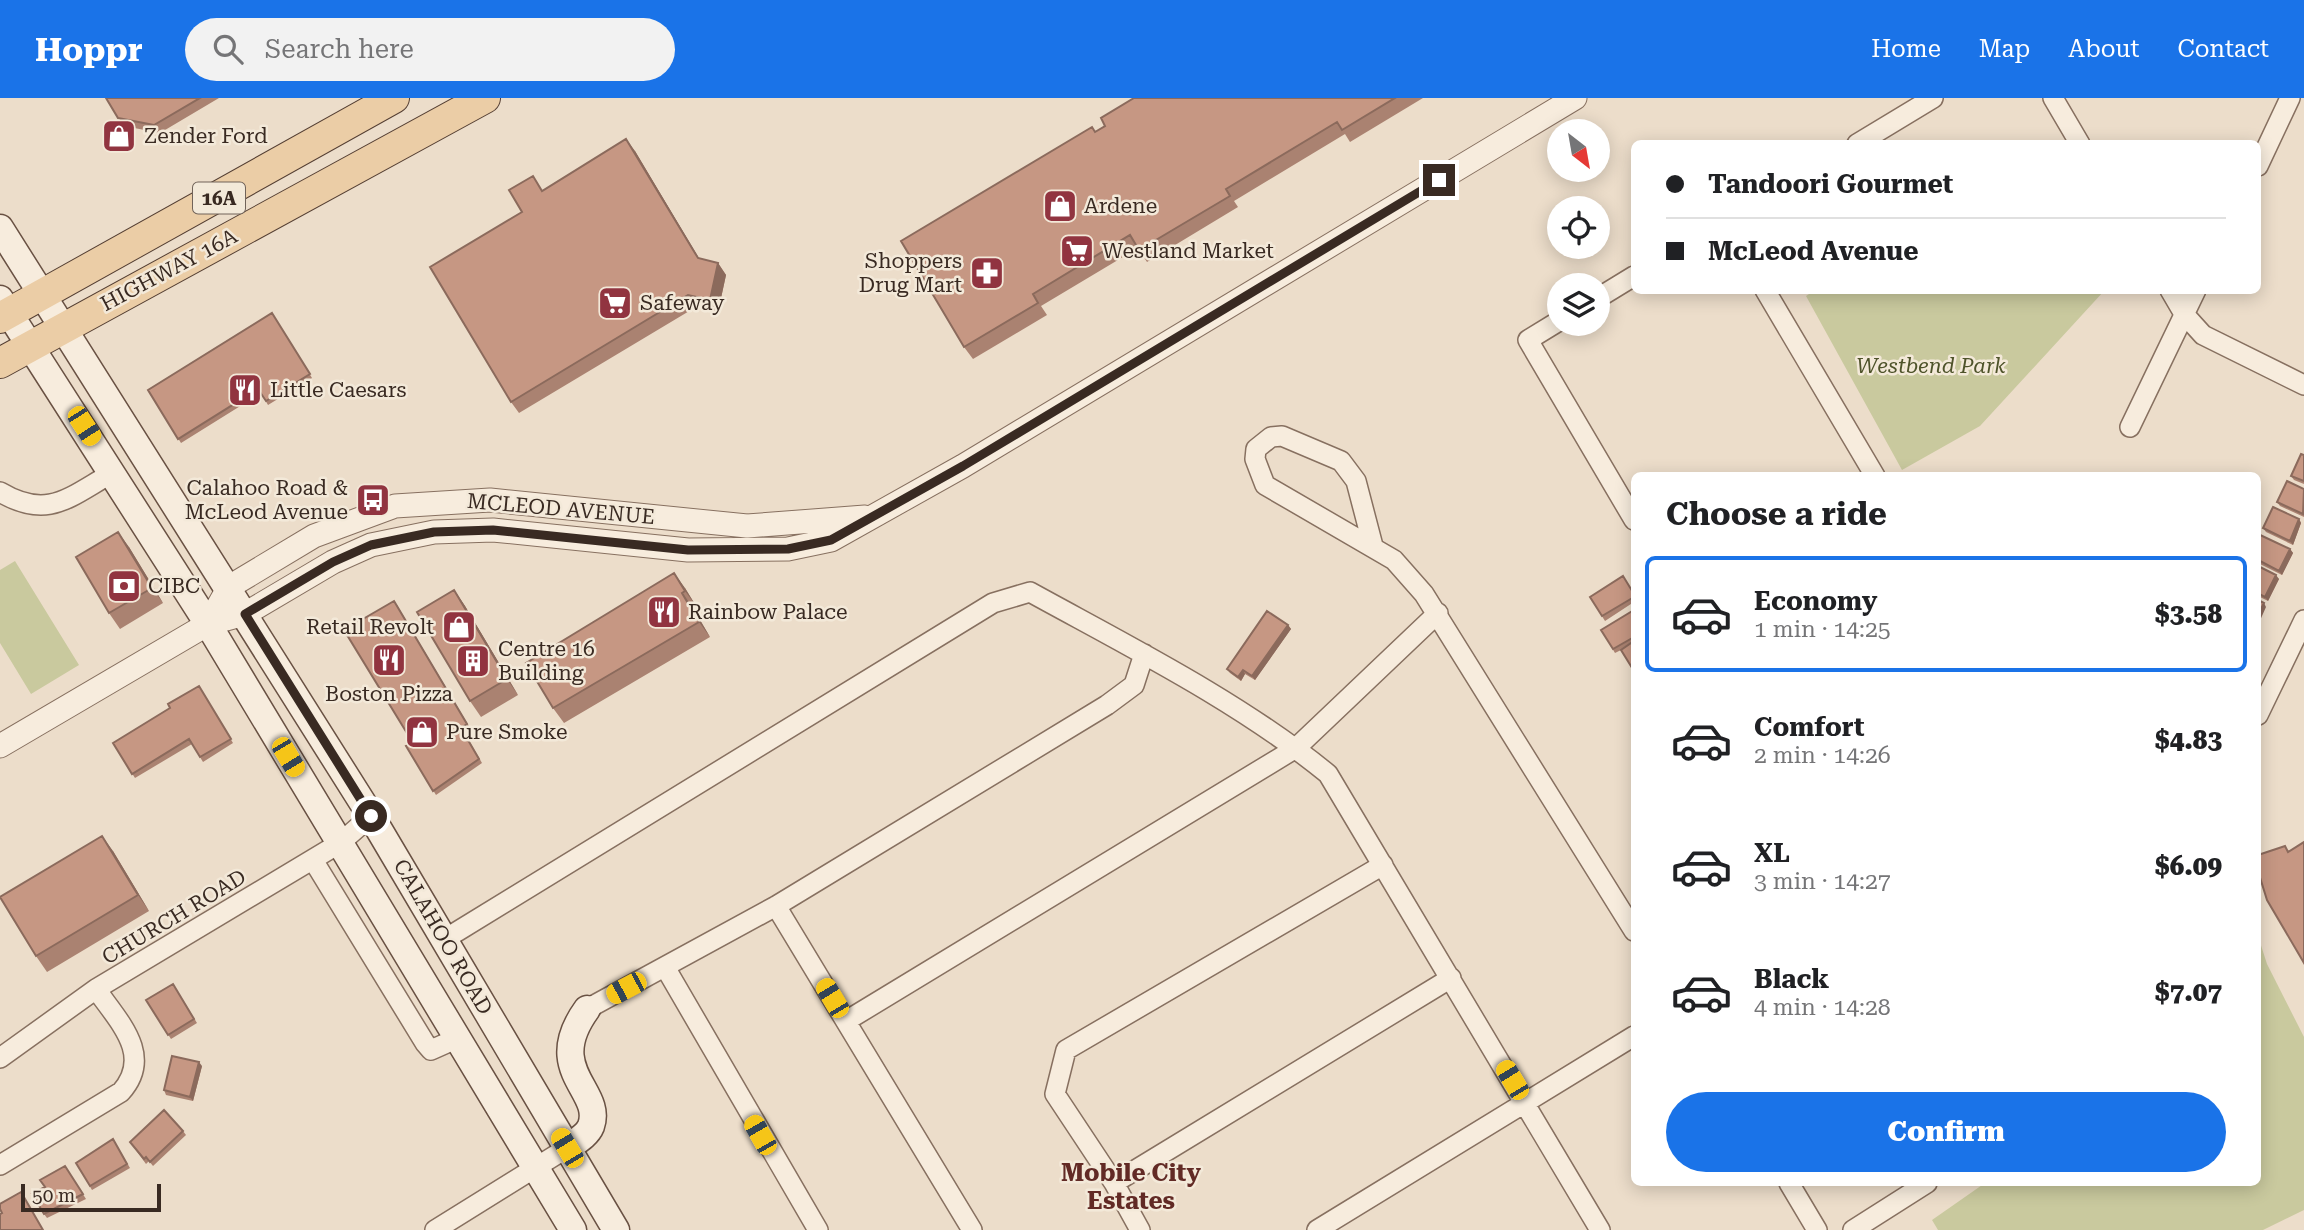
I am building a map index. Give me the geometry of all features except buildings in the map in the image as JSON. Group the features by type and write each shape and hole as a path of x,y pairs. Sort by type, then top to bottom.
{"main road":[{"name":"HIGHWAY 16A","path":"3,310 42,296 394,98"},
{"name":"HIGHWAY 16A","path":"0,363 485,98"},
{"name":"CALAHOO ROAD","path":"0,228 229,587 371,816 616,1230"},
{"name":"CALAHOO ROAD","path":"3,310 31,346 114,472 573,1230"},
{"path":"567,1148 587,1132 592,1124 589,1106 570,1062 569,1045 574,1027 587,1009"}],"street":[{"name":"MCLEOD AVENUE","path":"0,746 208,625 245,614 333,562 371,545 434,532 493,530 688,550 788,549 831,540 963,466 1575,98"},
{"path":"1864,140 1933,98"},
{"path":"2053,98 2078,140"},
{"path":"2261,160 2290,98"},
{"path":"1610,291 1631,278"},
{"path":"1767,294 1873,472"},
{"path":"2172,294 2184,314 2203,335 2304,385"},
{"path":"2130,427 2194,294"},
{"path":"1547,328 1528,340 1631,515"},
{"path":"1373,546 1356,481 1341,461 1282,436 1271,437 1256,449 1255,460 1265,485 1373,546 1409,575 1438,613 1631,926"},
{"path":"0,492 27,506 48,507 114,472"},
{"name":"MCLEOD AVENUE","path":"229,587 314,536 351,520 395,506 430,502 490,500 747,526 872,516"},
{"path":"208,625 229,587"},
{"path":"445,939 993,603 1030,592 1144,654 1296,748 1328,775 1525,1100 1592,1227"},
{"path":"846,1021 1296,748 1438,613"},
{"path":"2261,709 2304,620"},
{"path":"587,1009 776,906 1107,705 1134,685 1144,654"},
{"name":"CHURCH ROAD","path":"0,1059 96,989 313,860 340,843 371,816"},
{"name":"CALAHOO ROAD","path":"313,860 425,1043 431,1050 458,1038"},
{"path":"1140,1230 1114,1183 1055,1094 1066,1050 1383,865"},
{"path":"776,906 972,1230"},
{"path":"665,967 818,1230"},
{"path":"1114,1183 1451,978"},
{"path":"0,1165 121,1092 130,1081 135,1069 134,1045 96,989"},
{"path":"1317,1230 1525,1100 1631,1038"},
{"path":"435,1230 567,1148"},
{"path":"1790,1186 1817,1230"},
{"path":"1853,1230 1922,1186"}],"green space":[{"name":"Westbend Park","path":"2101,294 1980,426 1902,470 1806,296"},
{"path":"15,561 79,665 31,694 0,643 0,570"},
{"path":"2261,945 2267,964 2304,1037 2304,1210 2263,1230 1938,1230 1932,1220 1981,1186 2261,1186"}],"place":[{"name":"Zender Ford","path":"119,136"},
{"name":"Ardene","path":"1060,206"},
{"name":"Westland Market","path":"1077,251"},
{"name":"Shoppers Drug Mart","path":"987,273"},
{"name":"Safeway","path":"615,303"},
{"name":"Little Caesars","path":"245,390"},
{"name":"Calahoo Road & McLeod Avenue","path":"373,500"},
{"name":"CIBC","path":"124,586"},
{"name":"Rainbow Palace","path":"664,612"},
{"name":"Retail Revolt","path":"459,627"},
{"name":"Boston Pizza","path":"389,660"},
{"name":"Centre 16 Building","path":"473,661"},
{"name":"Pure Smoke","path":"422,732"}],"district":[{"name":"Mobile City Estates","path":"1131,1187"}],"route":[{"path":"371,816 245,614 333,562 371,545 434,532 493,530 688,550 788,549 831,540 963,466 1439,180"}]}
